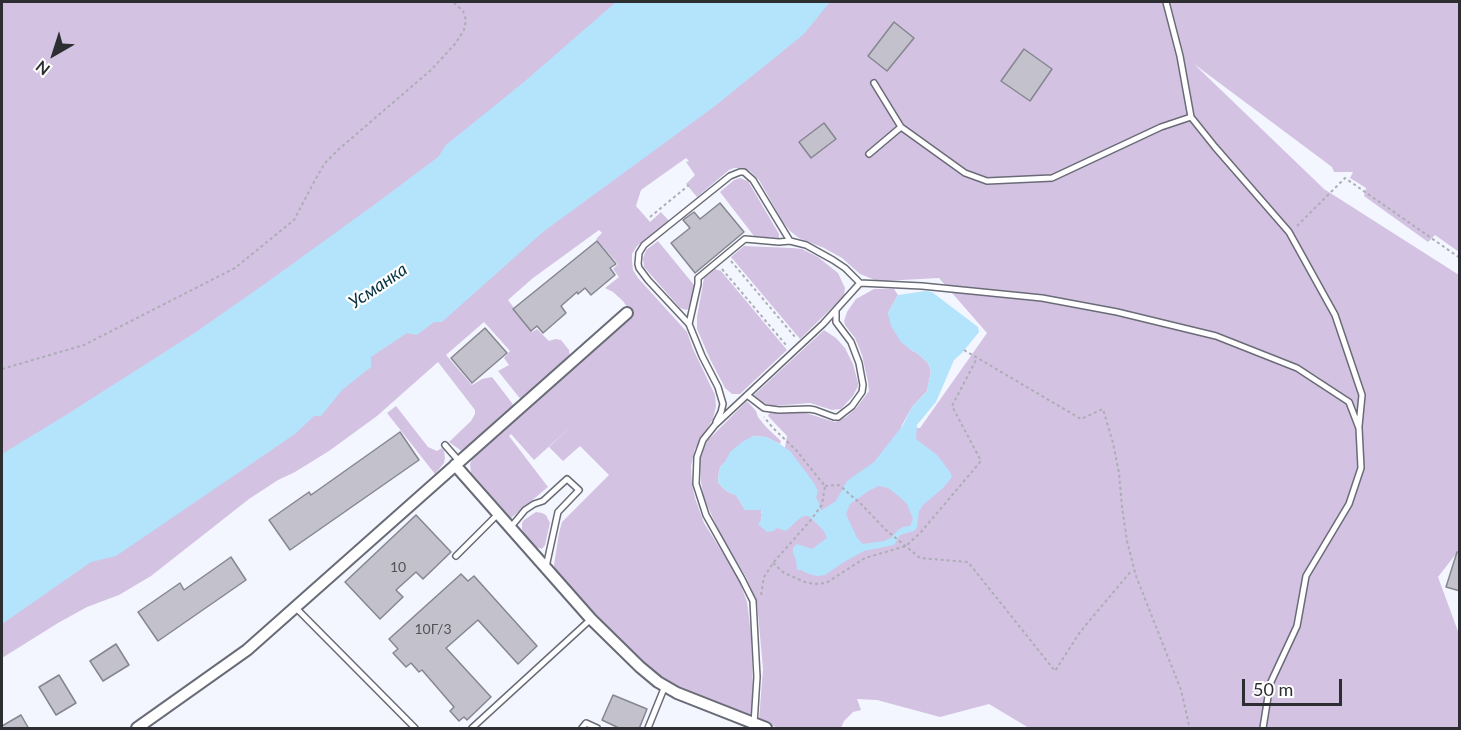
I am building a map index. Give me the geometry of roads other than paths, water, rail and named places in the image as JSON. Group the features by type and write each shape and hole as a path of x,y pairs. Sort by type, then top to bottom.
{"street":[{"path":"137,729 247,650 627,313"},
{"path":"457,463 545,569 640,667 676,693 766,729"}],"lane":[{"path":"1166,2 1180,56 1191,117 1289,232 1335,315 1362,395 1359,428 1361,468 1349,504 1306,576 1297,626 1270,684 1263,729"},
{"path":"874,83 901,127 965,173 987,181 1052,178 1161,127 1191,117"},
{"path":"869,154 901,127"},
{"path":"715,425 721,412 722,399 718,387 689,324 639,268 640,249 730,176 740,172 747,174 753,180 790,241"},
{"path":"689,324 698,278 717,262 745,239 790,241 806,245 833,260 860,283 922,286 1042,298 1117,312 1216,336 1297,368 1349,402 1359,428"},
{"path":"754,723 757,677 753,602 702,505 698,490 697,457 704,440 715,425 836,311 860,283"},
{"path":"747,395 764,408 815,410 834,417 838,417 858,399 863,385 859,363 851,342 836,322 836,311"},
{"path":"445,445 457,463"},
{"path":"510,528 525,510 543,501 567,479 579,490 558,512 545,569"},
{"path":"456,556 498,514"},
{"path":"295,607 415,729"},
{"path":"472,729 591,619"},
{"path":"648,729 665,686"},
{"path":"582,729 586,723 597,729"}],"water":[{"name":"Усманка","path":"616,2 830,2 804,34 715,106 543,232 442,322 434,322 417,335 407,333 371,357 371,367 342,390 321,416 314,416 295,434 116,556 91,562 2,624 2,454 196,332 378,202 438,157 446,145 524,82"},
{"path":"932,292 978,327 979,332 954,360 936,402 917,425 916,439 937,455 952,477 923,505 919,511 917,528 900,535 894,545 864,551 825,575 817,576 797,570 793,548 797,544 812,549 827,538 824,531 809,516 804,516 786,531 777,528 767,532 758,524 761,520 761,510 745,510 736,495 728,492 718,482 719,471 730,452 742,442 753,436 766,437 790,451 814,483 818,491 816,497 819,508 822,510 836,501 847,481 874,462 903,425 912,407 927,391 931,371 928,363 901,342 891,326 888,313 898,295","holes":["879,486 888,488 907,504 913,519 910,526 903,527 884,541 863,544 857,538 846,514 850,504"]}]}
